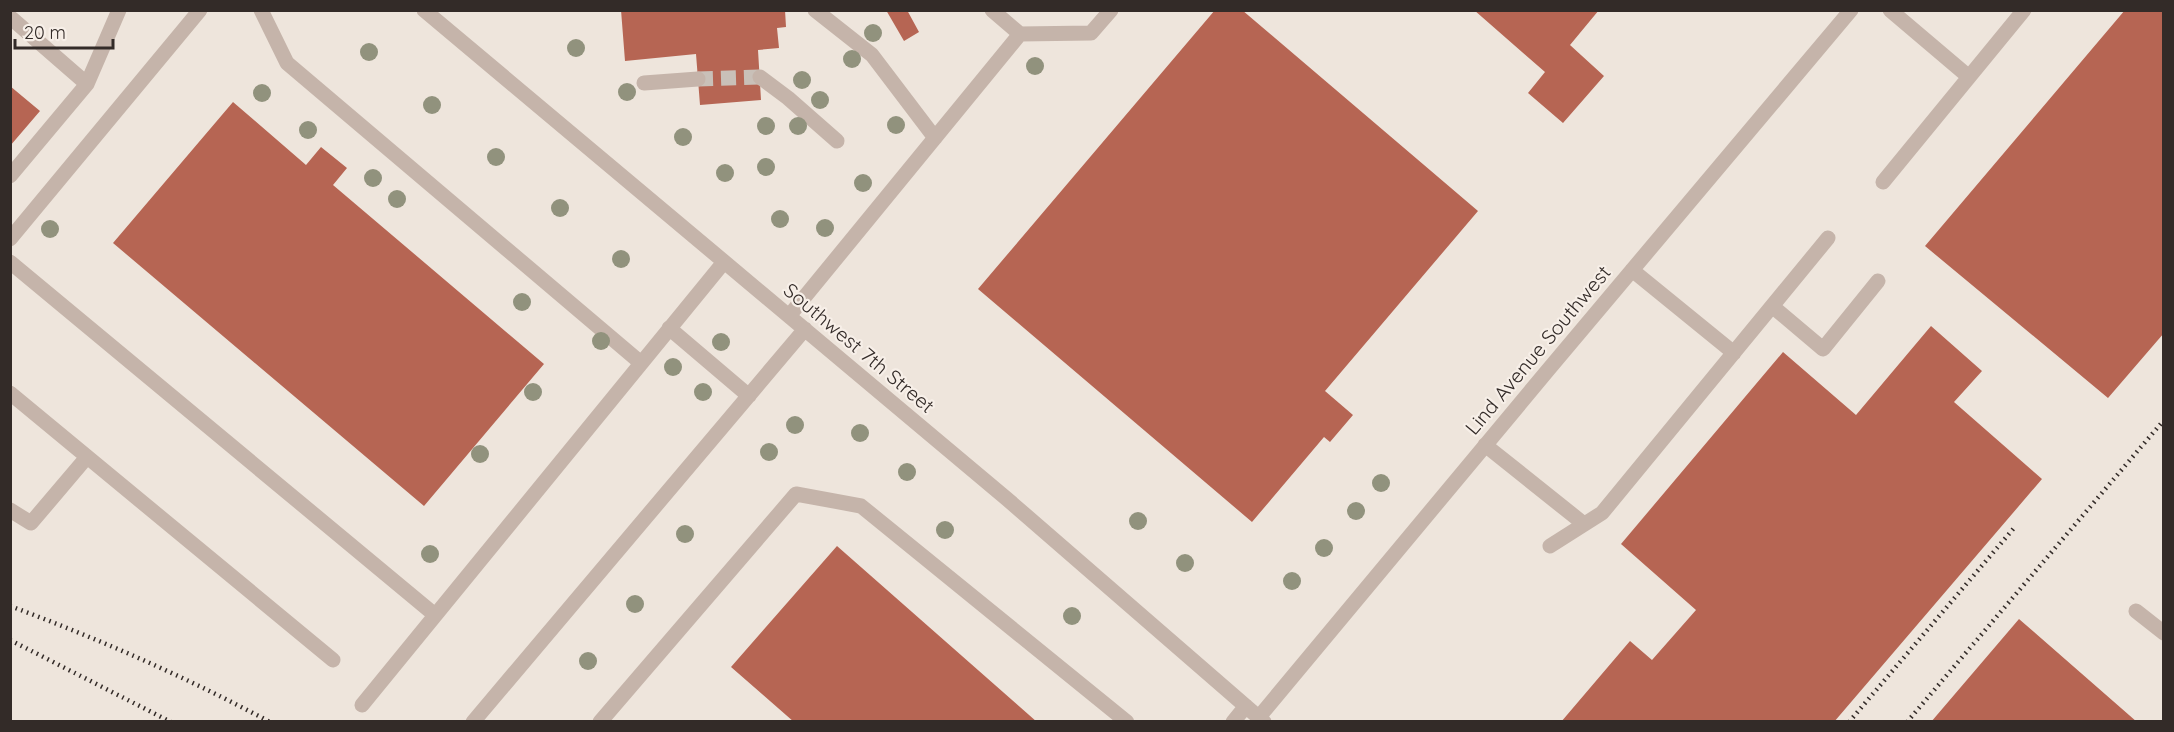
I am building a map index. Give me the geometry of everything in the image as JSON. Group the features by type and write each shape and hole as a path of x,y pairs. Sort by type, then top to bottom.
{"street":[{"path":"10,176 87,84 119,10"},
{"path":"10,239 200,10"},
{"path":"261,10 287,63 641,363"},
{"name":"Southwest 7th Street","path":"424,10 1007,499 1262,719"},
{"path":"815,10 872,55 935,138"},
{"path":"992,10 1020,34 1091,33 1111,10"},
{"name":"Lind Avenue Southwest","path":"1262,719 1485,445 1851,10"},
{"path":"1890,10 1969,78"},
{"path":"1883,182 2024,10"},
{"path":"10,17 87,84"},
{"path":"789,316 1020,34"},
{"path":"760,77 837,141"},
{"path":"644,83 698,79"},
{"path":"1550,546 1602,513 1828,238"},
{"path":"10,262 435,615"},
{"path":"362,705 724,262"},
{"path":"1632,270 1734,353"},
{"path":"1772,306 1822,349 1878,281"},
{"path":"669,328 749,396"},
{"path":"473,722 805,329"},
{"path":"10,393 333,660"},
{"path":"1485,445 1584,524"},
{"path":"10,510 32,523 87,457"},
{"path":"600,722 796,495 861,506 1127,722"},
{"path":"2136,611 2163,633"},
{"path":"1233,722 1246,706"}],"building":[{"path":"621,10 785,10 786,27 777,28 779,48 758,50 761,100 700,105 696,54 625,61"},
{"path":"886,10 907,10 919,32 904,41"},
{"path":"1215,10 1242,10 1478,211 1325,391 1353,415 1330,442 1324,437 1252,522 978,289"},
{"path":"1474,10 1599,10 1570,45 1604,76 1563,123 1528,93 1545,72"},
{"path":"2125,10 2164,10 2164,333 2108,398 1925,246"},
{"path":"10,86 40,111 10,146"},
{"path":"233,102 306,165 321,147 347,168 333,185 544,364 424,506 113,243"},
{"path":"1931,326 1982,371 1954,402 2042,479 1834,722 1561,722 1630,641 1652,660 1696,610 1621,544 1783,352 1856,415"},
{"path":"837,546 1037,722 794,722 731,667"},
{"path":"2019,619 2137,722 1931,722"}],"tunnel":[{"path":"698,79 760,77"}],"railway":[{"path":"1907,722 2164,420"},
{"path":"1849,722 2014,528"},
{"path":"10,606 142,660 270,722"},
{"path":"10,640 171,722"}]}
